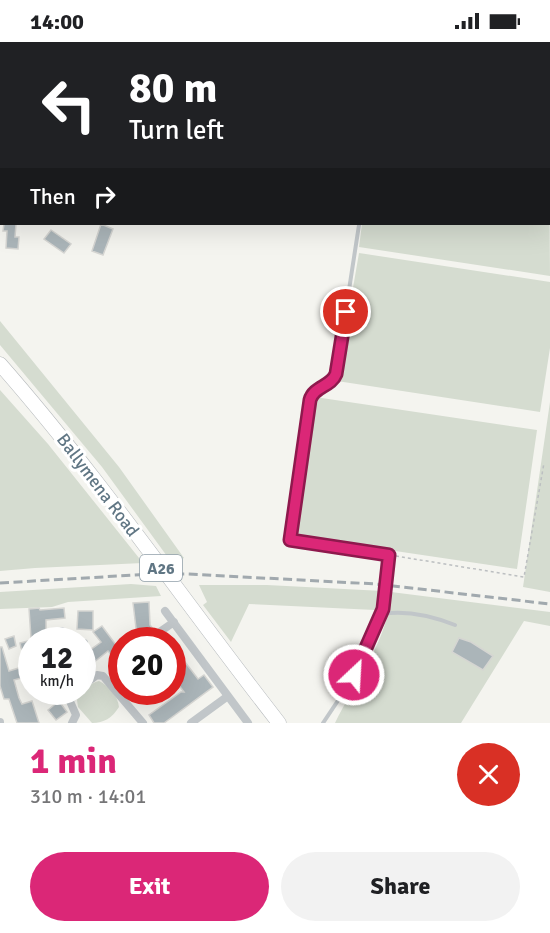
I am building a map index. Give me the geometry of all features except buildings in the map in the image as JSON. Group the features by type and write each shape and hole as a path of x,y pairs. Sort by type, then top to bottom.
{"highway":[{"name":"Ballymena Road","path":"0,364 70,447 213,639 279,723"},
{"name":"Ballymena Road","path":"213,639 289,723"}],"street":[{"path":"165,611 248,723"},
{"path":"167,627 174,622"},
{"path":"96,676 103,676 143,723"},
{"path":"191,723 228,696"},
{"path":"72,705 76,715 72,723"}],"lane":[{"path":"323,723 348,687 382,614 389,555 290,540 310,400 312,394 334,380 336,374 358,227 350,228"},
{"path":"382,614 394,612 432,616 455,625"}],"path":[{"path":"389,555 524,577 544,463"}],"shaded area":[{"path":"362,225 550,225 550,276 359,247"},
{"path":"359,253 550,282 550,348 540,412 337,381"},
{"path":"0,321 119,467 184,558 172,563 102,467 0,345"},
{"path":"0,390 48,444 143,563 0,571"},
{"path":"315,397 537,430 517,569 294,536"},
{"path":"550,402 550,592 523,587"},
{"path":"131,584 156,586 161,596 68,602 52,607 0,609 0,592"},
{"path":"199,585 267,585 383,591 375,610 249,604 231,642 203,605 207,602"},
{"path":"391,592 550,612 550,626 524,621 461,723 335,723 378,643 389,609"},
{"path":"99,681 108,688 108,705 118,705 119,707 107,719 92,723 78,705 96,705 96,682"}],"railway":[{"path":"0,583 187,574 376,584 550,604"}],"route":[{"path":"346,312 334,380 315,391 310,400 290,540 389,555 383,609 354,675"}]}
